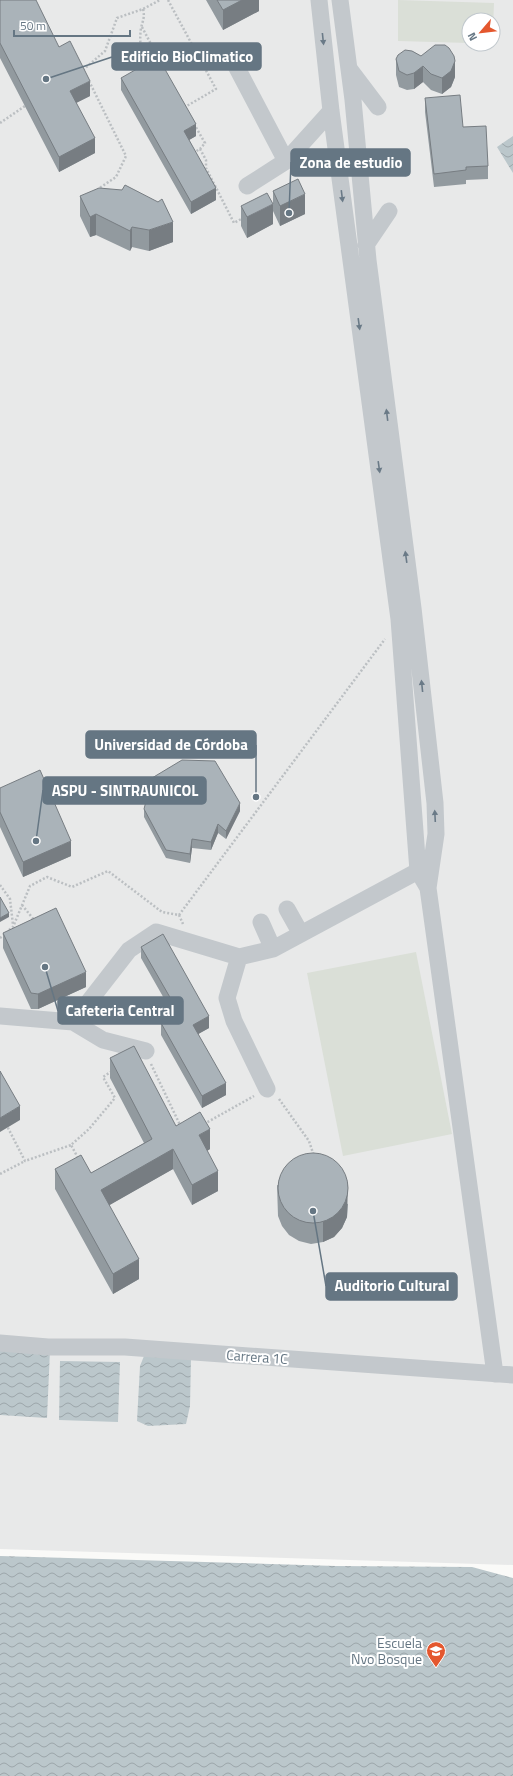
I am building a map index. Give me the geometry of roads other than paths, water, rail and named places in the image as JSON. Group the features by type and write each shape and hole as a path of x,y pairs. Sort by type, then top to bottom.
{"street":[{"path":"319,0 331,111 351,264 413,608 435,803 436,834 428,888 495,1374"},
{"path":"340,0 349,69 367,253 382,440 399,619 418,871 428,888"},
{"path":"236,66 286,161"},
{"path":"349,69 378,107"},
{"path":"247,186 286,161 331,111"},
{"path":"351,264 367,253 389,211"},
{"path":"73,1022 129,950 156,932 239,957 273,949 418,871 434,854"},
{"path":"287,909 301,934"},
{"path":"261,922 273,949"},
{"path":"239,957 227,998 234,1021 267,1089"},
{"path":"0,1016 73,1022 103,1040 146,1051"},
{"name":"Carrera 1C","path":"0,1343 48,1347 125,1347 513,1375"}],"water":[{"path":"513,136 513,173 497,147"},
{"path":"0,1347 50,1350 47,1418 0,1415"},
{"path":"144,1356 191,1358 190,1406 186,1424 148,1426 137,1421 140,1366"},
{"path":"60,1361 120,1362 118,1422 59,1420"},
{"path":"0,1556 336,1566 472,1567 513,1578 513,1776 0,1776"}],"place":[{"name":"Edificio BioClimatico","path":"46,79"},
{"name":"Zona de estudio","path":"289,213"},
{"name":"Universidad de Córdoba","path":"256,797"},
{"name":"ASPU - SINTRAUNICOL","path":"36,841"},
{"name":"Cafeteria Central","path":"45,967"},
{"name":"Auditorio Cultural","path":"313,1211"},
{"name":"Escuela Nvo Bosque","path":"436,1668"}]}
